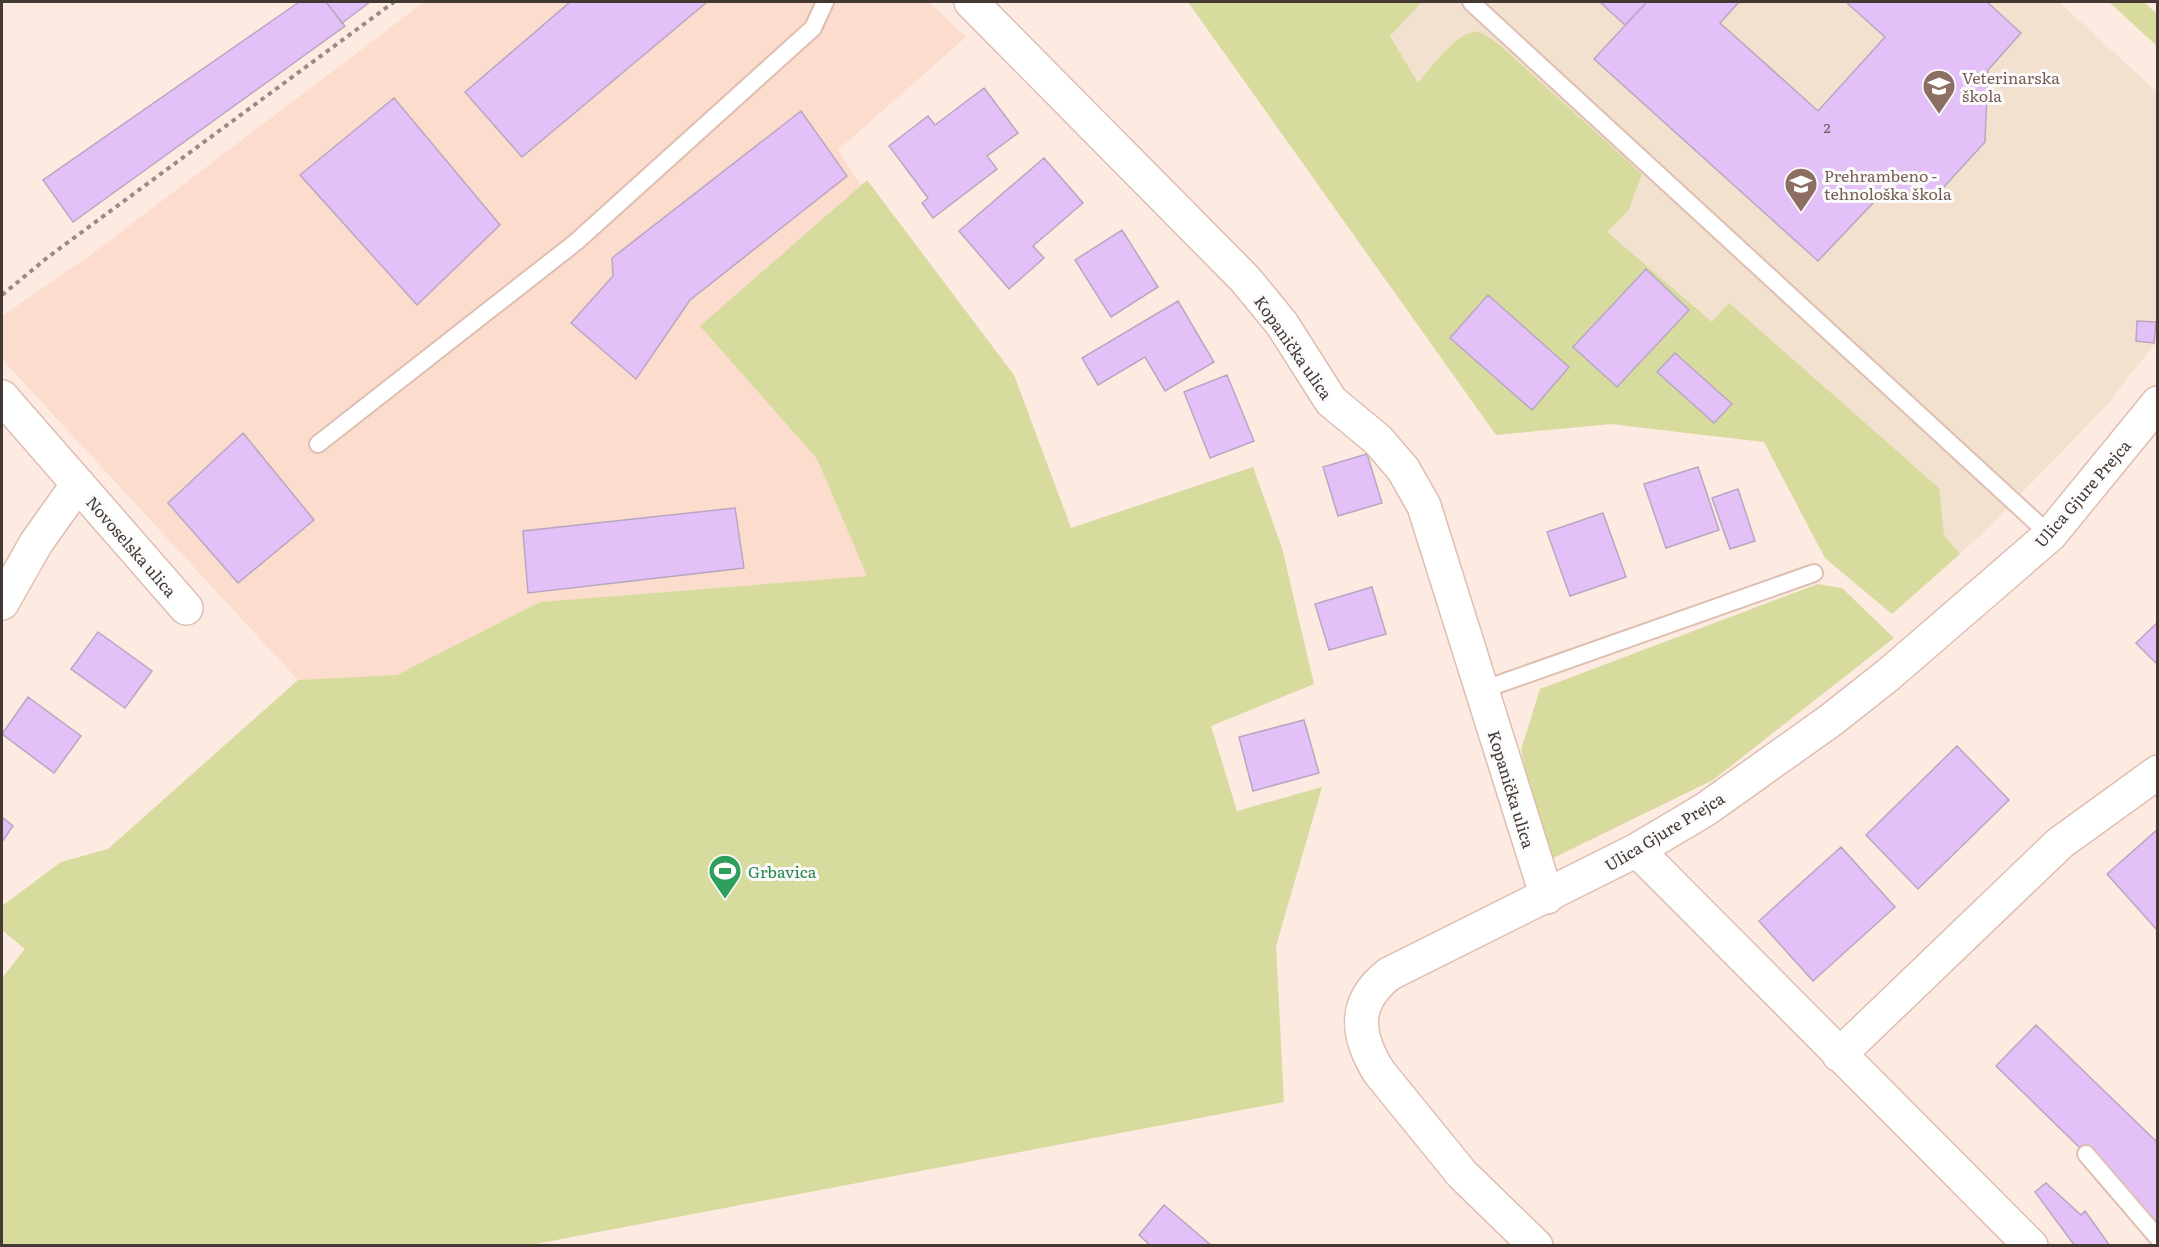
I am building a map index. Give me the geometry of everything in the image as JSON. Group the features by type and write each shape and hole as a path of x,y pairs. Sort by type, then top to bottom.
{"street":[{"name":"Kopanička ulica","path":"971,2 1245,279 1282,324 1331,402 1378,440 1403,469 1424,506 1546,897"},
{"name":"Novoselska ulica","path":"2,397 186,608"},
{"name":"Ulica Gjure Prejca","path":"1536,1245 1462,1174 1391,1089 1369,1055 1363,1041 1362,1012 1366,998 1375,984 1389,974 1636,850 1706,809 1831,720 1888,675 2050,535 2157,403"},
{"name":"Novoselska ulica","path":"2,603 36,543 78,484"},
{"path":"1839,1055 2060,843 2157,772"},
{"path":"1636,850 2031,1245"}],"lane":[{"path":"318,444 576,242 813,28 825,2"},
{"path":"1471,2 2050,535"},
{"path":"1482,690 1814,573"},
{"path":"2086,1154 2157,1238"}],"path":[{"path":"2,295 48,257 394,2"}],"shaded area":[{"path":"424,2 929,2 966,37 838,150 861,185 700,326 817,459 867,576 540,602 397,675 298,680 2,359 2,316 89,256"},
{"path":"1422,2 2059,2 2157,92 2157,341 2106,406 1983,533 1892,614 1825,558 1764,442 1611,424 1390,35"}],"green space":[{"path":"1188,2 1422,2 1390,36 1418,83 1445,51 1462,37 1478,32 1490,38 1642,174 1628,211 1607,232 1712,322 1729,303 1939,488 1944,535 1960,554 1892,614 1825,558 1764,442 1611,424 1496,435"},
{"path":"2109,2 2144,2 2157,14 2157,46"},
{"path":"867,180 1014,375 1071,528 1253,467 1282,548 1314,684 1211,726 1237,811 1322,787 1276,946 1284,1102 530,1245 2,1245 2,978 25,949 2,930 2,906 61,862 108,849 298,680 397,675 540,602 867,576 817,459 700,326"},
{"path":"1818,584 1842,588 1894,638 1713,780 1547,861 1521,750 1540,689"}],"building":[{"path":"299,2 326,2 345,26 73,222 43,180"},
{"path":"326,2 370,2 342,23"},
{"path":"570,2 707,2 522,157 465,92"},
{"path":"1600,2 1647,2 1625,25"},
{"path":"1647,2 1739,2 1720,23 1818,111 1885,37 1846,2 1987,2 2021,33 1988,70 1985,142 1942,189 1874,202 1818,261 1594,59"},
{"path":"984,88 1018,133 987,156 997,169 933,218 922,203 928,198 889,146 928,116 935,125"},
{"path":"394,98 500,225 417,305 300,175"},
{"path":"801,111 847,176 690,300 636,379 571,323 613,276 612,258"},
{"path":"1044,158 1083,203 1033,246 1044,258 1009,289 959,231"},
{"path":"1122,230 1158,287 1111,317 1075,260"},
{"path":"1646,269 1689,310 1617,387 1573,347"},
{"path":"1488,295 1569,367 1532,410 1450,338"},
{"path":"1178,301 1214,362 1165,391 1145,357 1098,385 1082,358"},
{"path":"2137,321 2156,322 2154,343 2136,341"},
{"path":"1675,353 1732,404 1714,423 1657,372"},
{"path":"1227,375 1254,441 1210,458 1184,392"},
{"path":"243,433 314,520 238,583 168,503"},
{"path":"1367,454 1382,503 1338,516 1323,467"},
{"path":"1698,467 1719,530 1666,548 1644,484"},
{"path":"1738,489 1755,541 1730,549 1712,498"},
{"path":"735,508 744,568 528,593 523,531"},
{"path":"1603,513 1626,577 1570,596 1547,532"},
{"path":"1372,587 1386,634 1329,650 1315,604"},
{"path":"2158,622 2158,665 2136,643"},
{"path":"98,632 152,671 125,708 71,669"},
{"path":"28,697 81,736 54,773 2,734"},
{"path":"1304,720 1319,773 1253,791 1239,737"},
{"path":"1957,746 2009,800 1918,889 1866,835"},
{"path":"2,817 13,826 2,842"},
{"path":"2158,829 2158,931 2107,874"},
{"path":"1841,847 1895,907 1813,981 1759,921"},
{"path":"2036,1025 2158,1143 2158,1224 1996,1066"},
{"path":"2046,1183 2081,1215 2085,1211 2110,1246 2075,1246 2035,1192"},
{"path":"1164,1205 1212,1246 1151,1246 1139,1235"}],"place":[{"name":"Veterinarska škola","path":"1939,115"},
{"name":"Prehrambeno - tehnološka škola","path":"1801,213"},
{"name":"Grbavica","path":"725,900"}]}
